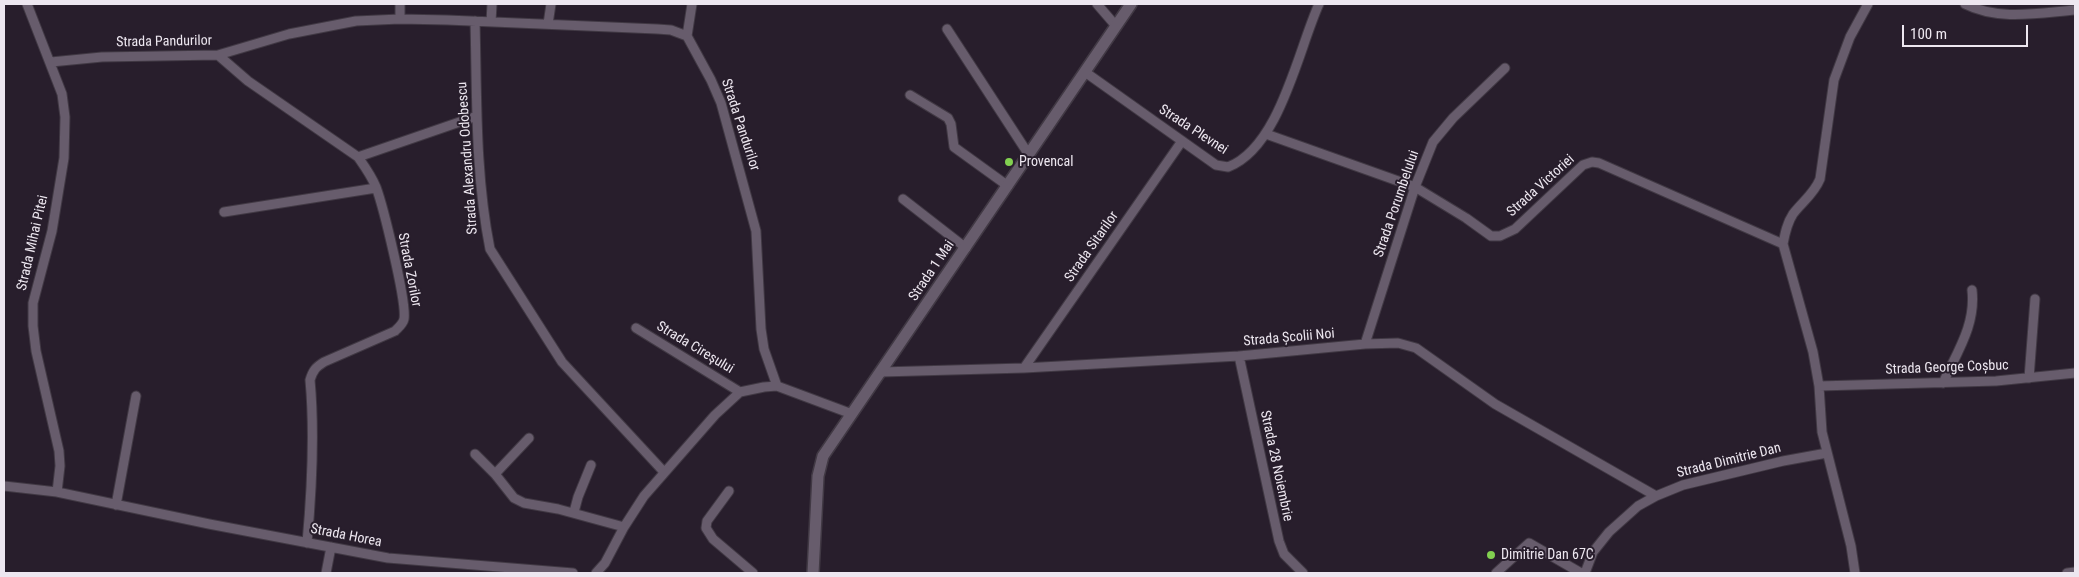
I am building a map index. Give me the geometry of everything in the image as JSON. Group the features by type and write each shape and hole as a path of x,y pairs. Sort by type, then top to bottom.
{"main road":[{"name":"Strada 1 Mai","path":"813,573 819,466 823,456 1131,4"}],"street":[{"name":"Strada Mihai Pitei","path":"27,4 62,94 65,117 64,158 52,231 33,303 32,326 59,451 60,466 57,492"},
{"path":"400,4 400,19"},
{"path":"491,22 492,4"},
{"path":"548,24 551,4"},
{"path":"687,36 692,4"},
{"path":"1097,4 1116,26"},
{"name":"Strada Plevnei","path":"1085,72 1216,165 1228,167 1248,156 1266,134 1290,85 1310,24 1319,4"},
{"path":"1855,573 1851,546 1822,432 1819,386 1813,352 1783,244 1786,227 1792,215 1816,189 1820,180 1834,80 1850,38 1868,4"},
{"path":"1964,4 1980,11 1994,14 2075,10"},
{"name":"Strada Pandurilor","path":"51,62 111,57 218,55 289,34 327,26 356,21 400,19 657,29 671,30 687,36 712,80 721,103 750,206 756,231 761,329 764,349 777,386"},
{"name":"Strada Alexandru Odobescu","path":"475,21 477,116 486,229 490,248 562,362 664,472"},
{"path":"947,29 1029,155"},
{"name":"Strada Zorilor","path":"218,55 248,81 358,157 369,171 387,225 404,308 402,324 395,331 324,362 312,371 310,380 313,444 312,492 307,543"},
{"name":"Strada Porumbelului","path":"1365,344 1415,188 1433,142 1453,118 1505,68"},
{"path":"910,95 948,118 951,124 954,147 1008,186"},
{"path":"358,157 477,116"},
{"name":"Strada Victoriei","path":"1266,134 1415,188 1466,218 1491,236 1500,236 1516,228 1583,165 1592,162 1599,163 1783,244"},
{"name":"Strada Sitarilor","path":"1024,368 1182,141"},
{"path":"224,212 376,188"},
{"path":"904,199 966,248"},
{"path":"1943,383 1970,325 1974,304 1972,290"},
{"path":"2029,378 2035,299"},
{"name":"Strada Cireşului","path":"636,328 740,392"},
{"name":"Strada Școlii Noi","path":"881,372 1024,368 1239,356 1365,344 1398,344 1416,348 1495,404 1656,496"},
{"name":"Strada 28 Noiembrie","path":"1239,356 1279,541 1284,554 1303,573"},
{"name":"Strada George Coșbuc","path":"1819,386 1943,383 2029,378 2075,373"},
{"path":"596,573 605,563 624,526 644,496 715,415 740,392 777,386 852,414"},
{"path":"116,505 136,396"},
{"path":"494,474 529,438"},
{"name":"Strada Dimitrie Dan","path":"1585,573 1593,552 1608,532 1638,506 1656,496 1683,485 1783,461 1828,453"},
{"path":"475,454 514,498 524,503 574,512 624,526"},
{"path":"574,512 591,465"},
{"name":"Strada Horea","path":"4,486 57,492 388,558 573,573"},
{"path":"730,491 707,521 706,528 713,538 753,573"},
{"path":"1496,573 1529,543 1581,573"},
{"path":"326,573 331,548"},
{"path":"2067,573 2075,572"}],"place":[{"name":"Provencal","path":"1009,162"},
{"name":"Dimitrie Dan 67C","path":"1491,555"}]}
